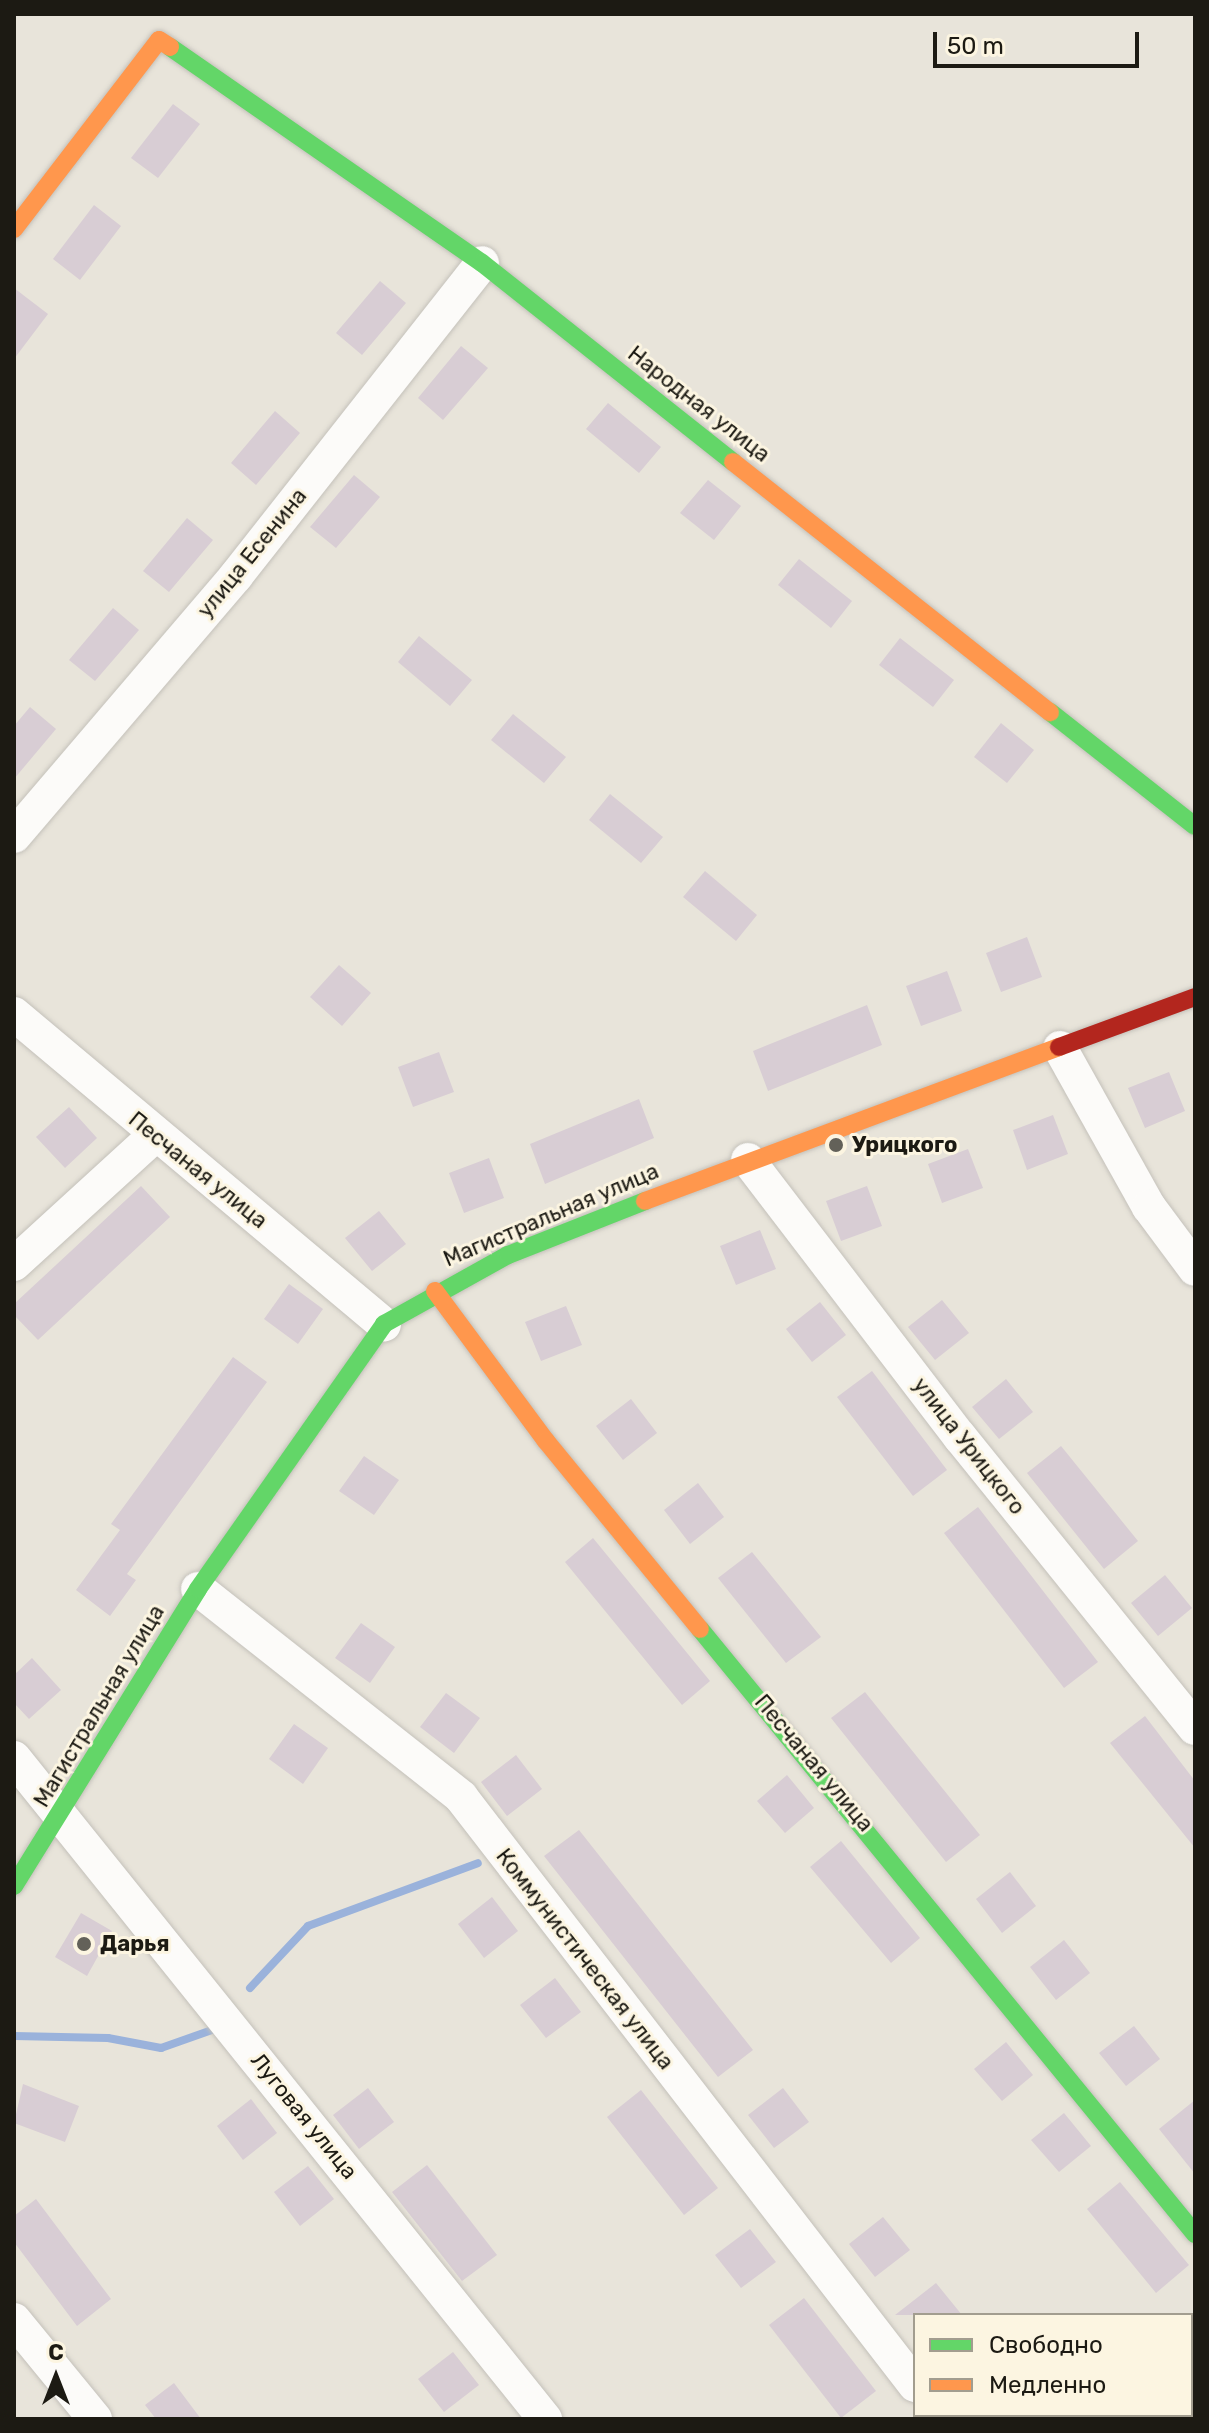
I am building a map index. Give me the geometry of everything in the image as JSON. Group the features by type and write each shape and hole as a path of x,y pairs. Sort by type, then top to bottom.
{"street":[{"name":"Народная улица","path":"14,229 159,40 482,263 1195,826"},
{"name":"улица Есенина","path":"14,836 236,576 482,263"},
{"name":"Магистральная улица","path":"14,1886 198,1589 384,1324 435,1291 508,1255 748,1160 1195,997"},
{"name":"Песчаная улица","path":"14,1014 154,1136 384,1324"},
{"path":"1060,1048 1149,1207 1195,1269"},
{"path":"14,1264 154,1136"},
{"name":"улица Урицкого","path":"748,1160 960,1437 1195,1728"},
{"name":"Песчаная улица","path":"435,1291 546,1441 1195,2234"},
{"name":"Коммунистическая улица","path":"198,1589 461,1797 913,2382"},
{"name":"Луговая улица","path":"14,1758 62,1813 545,2419"},
{"path":"14,2320 95,2419"}],"building":[{"path":"173,104 200,124 158,178 131,158"},
{"path":"94,205 121,226 80,280 53,259"},
{"path":"380,281 406,303 362,355 336,333"},
{"path":"14,288 48,314 14,359"},
{"path":"461,346 488,368 443,420 418,398"},
{"path":"608,403 661,447 639,473 586,429"},
{"path":"275,411 300,433 256,485 231,463"},
{"path":"354,475 380,497 336,548 310,527"},
{"path":"708,480 741,506 714,540 680,513"},
{"path":"187,518 213,540 169,592 143,571"},
{"path":"799,559 852,601 831,628 778,585"},
{"path":"113,608 139,630 95,681 69,660"},
{"path":"419,636 472,680 450,706 398,662"},
{"path":"900,638 954,680 933,707 879,665"},
{"path":"30,707 56,729 14,779 14,726"},
{"path":"513,714 566,757 544,783 491,740"},
{"path":"1001,723 1034,750 1007,783 974,757"},
{"path":"610,794 663,837 641,863 589,820"},
{"path":"705,871 757,915 736,941 683,897"},
{"path":"1027,937 1042,977 1001,992 986,953"},
{"path":"339,965 371,993 342,1026 310,997"},
{"path":"947,971 962,1011 921,1026 906,986"},
{"path":"867,1005 882,1045 768,1091 753,1051"},
{"path":"439,1052 454,1092 413,1107 398,1067"},
{"path":"1169,1072 1185,1111 1145,1128 1128,1088"},
{"path":"639,1099 654,1138 545,1184 530,1144"},
{"path":"69,1107 97,1138 65,1168 36,1137"},
{"path":"1053,1115 1068,1154 1027,1170 1013,1130"},
{"path":"968,1149 983,1188 942,1203 928,1164"},
{"path":"489,1158 504,1198 464,1213 449,1173"},
{"path":"141,1186 170,1217 38,1340 14,1315 14,1304"},
{"path":"867,1186 882,1226 841,1241 826,1201"},
{"path":"379,1211 406,1244 372,1271 345,1238"},
{"path":"760,1230 776,1269 736,1285 720,1246"},
{"path":"289,1284 323,1309 298,1344 264,1319"},
{"path":"942,1300 969,1333 935,1360 908,1327"},
{"path":"820,1302 846,1335 812,1362 786,1329"},
{"path":"566,1306 582,1345 541,1361 525,1322"},
{"path":"233,1357 267,1382 127,1574 136,1580 110,1616 76,1590 120,1530 111,1524"},
{"path":"872,1371 947,1470 913,1496 837,1397"},
{"path":"1006,1379 1033,1412 999,1439 972,1407"},
{"path":"631,1399 657,1433 623,1460 596,1426"},
{"path":"1061,1446 1138,1541 1104,1569 1027,1473"},
{"path":"364,1456 399,1480 374,1515 339,1491"},
{"path":"698,1483 724,1517 690,1544 664,1510"},
{"path":"978,1507 1098,1662 1064,1688 944,1533"},
{"path":"593,1538 710,1681 682,1705 565,1562"},
{"path":"752,1552 821,1637 786,1663 718,1578"},
{"path":"1165,1575 1192,1608 1158,1636 1131,1603"},
{"path":"361,1623 395,1647 370,1683 335,1658"},
{"path":"32,1658 61,1690 29,1719 14,1703 14,1675"},
{"path":"865,1692 980,1835 946,1862 831,1718"},
{"path":"446,1693 480,1718 454,1753 420,1727"},
{"path":"1145,1716 1195,1781 1195,1848 1110,1743"},
{"path":"294,1724 328,1748 303,1784 269,1759"},
{"path":"516,1755 542,1789 507,1816 481,1782"},
{"path":"787,1775 814,1808 785,1833 757,1801"},
{"path":"579,1830 753,2050 718,2077 544,1856"},
{"path":"841,1841 920,1938 891,1963 810,1867"},
{"path":"1010,1872 1036,1906 1002,1933 976,1899"},
{"path":"492,1897 518,1931 484,1958 458,1924"},
{"name":"Дарья","path":"81,1913 112,1931 87,1976 55,1957"},
{"path":"1064,1940 1090,1973 1056,2000 1030,1967"},
{"path":"555,1978 581,2012 546,2038 520,2005"},
{"path":"1134,2026 1160,2059 1126,2086 1099,2053"},
{"path":"1006,2042 1033,2075 1002,2101 974,2069"},
{"path":"23,2084 79,2106 65,2142 14,2123"},
{"path":"368,2088 394,2122 359,2149 333,2115"},
{"path":"783,2088 809,2122 774,2148 748,2115"},
{"path":"641,2090 718,2188 684,2215 607,2117"},
{"path":"251,2099 277,2133 243,2160 217,2126"},
{"path":"1195,2100 1195,2174 1159,2129"},
{"path":"1064,2113 1091,2146 1059,2172 1031,2140"},
{"path":"427,2165 497,2255 462,2281 392,2192"},
{"path":"308,2166 334,2199 300,2226 274,2192"},
{"path":"1120,2182 1189,2265 1156,2293 1087,2209"},
{"path":"36,2199 111,2299 77,2326 14,2242 14,2216"},
{"path":"883,2217 910,2250 875,2277 849,2244"},
{"path":"750,2229 776,2262 741,2288 715,2255"},
{"path":"936,2283 960,2313 913,2313 895,2315"},
{"path":"804,2298 876,2391 841,2418 769,2325"},
{"path":"453,2352 479,2385 444,2412 418,2379"},
{"path":"174,2383 201,2419 156,2419 145,2405"}],"waterway":[{"path":"250,1988 308,1926 478,1863"},
{"path":"14,2036 108,2038 161,2048 212,2030"}],"traffic: fast":[{"path":"170,47 482,263 733,462"},
{"path":"1050,712 1195,826"},
{"path":"14,1886 198,1589 384,1324 508,1255 645,1201"},
{"path":"700,1629 1195,2234"}],"traffic: slow":[{"path":"14,229 159,40 170,47"},
{"path":"733,462 1050,712"},
{"path":"645,1201 1059,1047"},
{"path":"435,1291 546,1441 700,1629"}],"traffic: jam":[{"path":"1059,1047 1195,997"}],"place":[{"name":"Урицкого","path":"836,1145"},
{"name":"Дарья","path":"84,1944"}]}
